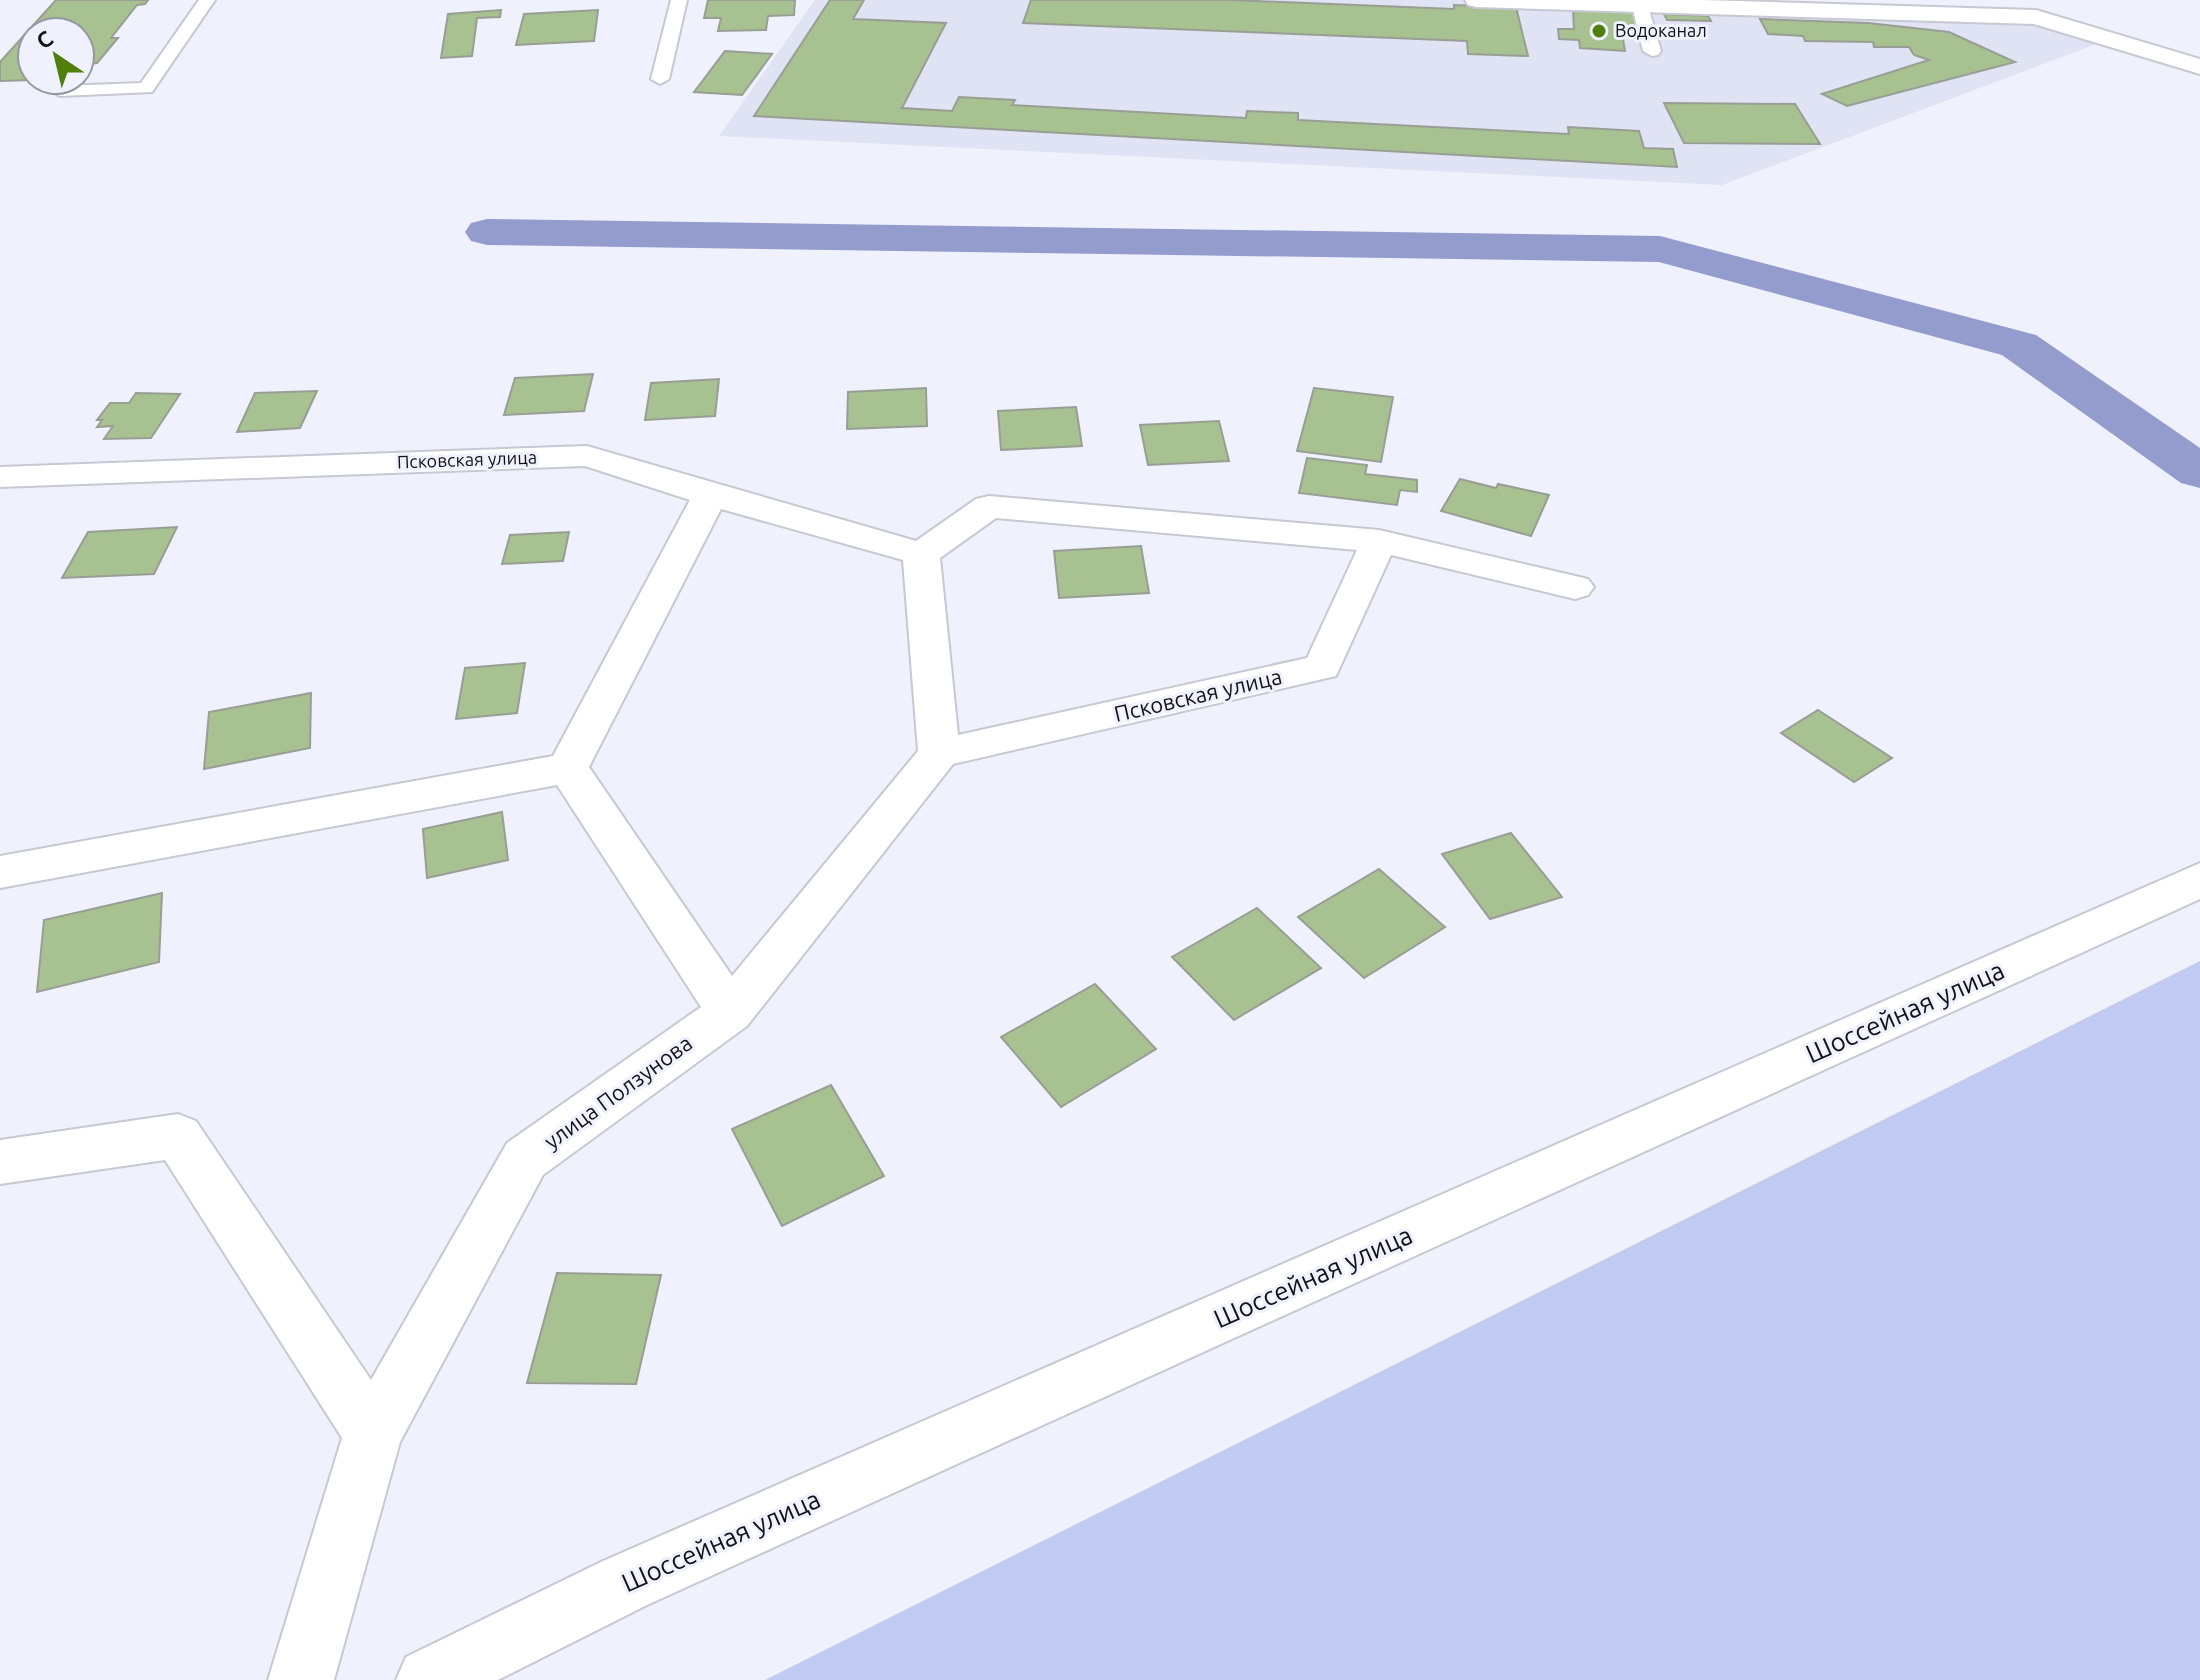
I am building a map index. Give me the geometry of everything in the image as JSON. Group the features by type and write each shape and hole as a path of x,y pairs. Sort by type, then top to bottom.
{"street":[{"path":"1476,0 2036,17 2200,67"},
{"name":"Псковская улица","path":"0,477 587,456 710,495 921,554"},
{"path":"568,768 710,495"},
{"path":"568,768 730,1012 939,753 921,554 989,507 1379,541 1575,587"},
{"name":"Псковская улица","path":"939,753 1322,667 1379,541"},
{"path":"0,872 568,768"},
{"name":"Шоссейная улица","path":"429,1680 625,1583 2200,880"},
{"name":"улица Ползунова","path":"301,1680 373,1434 525,1159 730,1012"},
{"path":"0,1162 178,1136 373,1434"}],"lane":[{"path":"96,90 146,88 207,0"},
{"path":"660,79 679,0"},
{"path":"1638,3 1652,51"}],"shaded area":[{"path":"815,0 1696,0 1967,7 2032,19 2099,43 1722,185 719,136"},
{"path":"2200,961 2200,1680 765,1680"}],"building":[{"path":"56,0 148,0 145,4 137,5 111,38 118,38 97,63 96,16 42,16"},
{"path":"708,0 795,0 794,15 768,16 766,30 718,31 721,18 704,18"},
{"path":"830,0 864,0 853,19 946,23 902,108 952,111 959,97 1015,100 1012,105 1246,118 1247,111 1298,113 1298,120 1569,134 1568,127 1639,131 1644,148 1673,149 1677,167 754,116"},
{"path":"1031,0 1231,0 1454,9 1454,5 1516,7 1528,56 1468,54 1467,41 1023,23"},
{"name":"Водоканал","path":"1573,9 1635,12 1641,34 1622,33 1625,51 1580,48 1579,40 1559,39 1558,29 1574,29"},
{"path":"501,10 500,17 477,18 472,56 441,58 448,14"},
{"path":"598,10 594,41 516,45 524,14"},
{"path":"1664,14 1708,16 1711,21 1667,20"},
{"path":"1760,19 1868,23 1949,32 2015,62 1847,106 1822,94 1929,60 1914,55 1909,47 1874,47 1873,42 1805,41 1803,36 1768,34"},
{"path":"16,44 16,80 0,81 0,62"},
{"path":"725,51 772,54 742,95 694,92"},
{"path":"1664,103 1795,104 1820,144 1684,143"},
{"path":"593,374 584,411 504,415 515,378"},
{"path":"719,379 715,416 645,420 651,383"},
{"path":"926,388 927,426 847,429 848,392"},
{"path":"1314,388 1393,397 1381,462 1297,451"},
{"path":"317,391 300,428 237,432 255,393"},
{"path":"136,393 180,394 151,438 104,439 113,426 97,427 102,420 97,420 110,403 129,403"},
{"path":"1076,407 1082,446 1001,450 998,411"},
{"path":"1219,421 1229,461 1148,465 1140,425"},
{"path":"1307,458 1367,465 1365,474 1417,480 1417,492 1400,490 1397,505 1299,493"},
{"path":"1460,479 1496,488 1498,484 1549,495 1531,536 1441,511"},
{"path":"177,527 154,574 62,578 88,532"},
{"path":"569,532 563,561 502,564 510,535"},
{"path":"1141,546 1149,593 1059,598 1054,551"},
{"path":"525,663 517,713 456,719 465,668"},
{"path":"311,693 310,748 204,769 209,712"},
{"path":"1818,710 1892,758 1854,782 1781,733"},
{"path":"502,812 508,860 427,878 423,829"},
{"path":"1511,833 1562,897 1490,919 1442,854"},
{"path":"1379,869 1445,927 1364,978 1298,917"},
{"path":"162,893 159,962 37,992 44,920"},
{"path":"1257,908 1321,968 1234,1020 1172,957"},
{"path":"1095,984 1156,1049 1061,1107 1001,1037"},
{"path":"831,1085 884,1176 782,1226 732,1129"},
{"path":"557,1273 661,1275 636,1384 527,1383"}],"waterway":[{"path":"487,232 1660,249 2019,345 2200,472"}],"place":[{"name":"Водоканал","path":"1599,31"}]}
